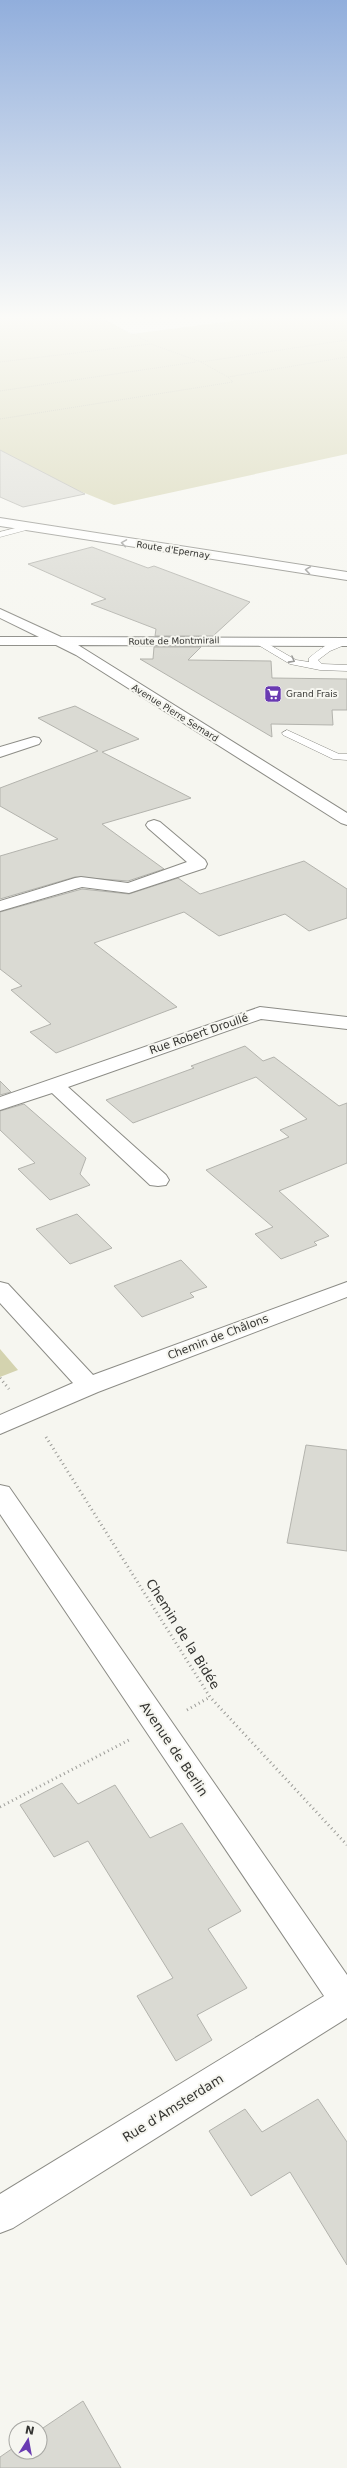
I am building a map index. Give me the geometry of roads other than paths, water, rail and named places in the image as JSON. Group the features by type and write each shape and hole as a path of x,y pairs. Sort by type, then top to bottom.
{"street":[{"name":"Route d'Epernay","path":"0,522 347,576"},
{"name":"Avenue Pierre Semard","path":"0,613 81,652 111,660 347,820"},
{"name":"Route de Montmirail","path":"0,641 345,642"},
{"path":"111,660 149,641"},
{"path":"0,752 34,741"},
{"path":"0,906 81,882 129,888 199,864 154,825"},
{"name":"Rue Robert Droullé","path":"0,1104 260,1012 347,1023"},
{"path":"55,1085 158,1180"},
{"name":"Chemin de Châlons","path":"0,1425 89,1386 347,1288"},
{"path":"0,1289 89,1386"},
{"name":"Avenue de Berlin","path":"0,1494 346,2002"},
{"name":"Rue d'Amsterdam","path":"0,2216 346,2002"}],"lane":[{"path":"0,534 27,527"},
{"path":"258,641 293,662 320,667 347,668"},
{"path":"320,667 312,660 327,649 345,642"},
{"path":"287,733 336,757 347,757"}],"place":[{"name":"Grand Frais","path":"273,694"}]}
